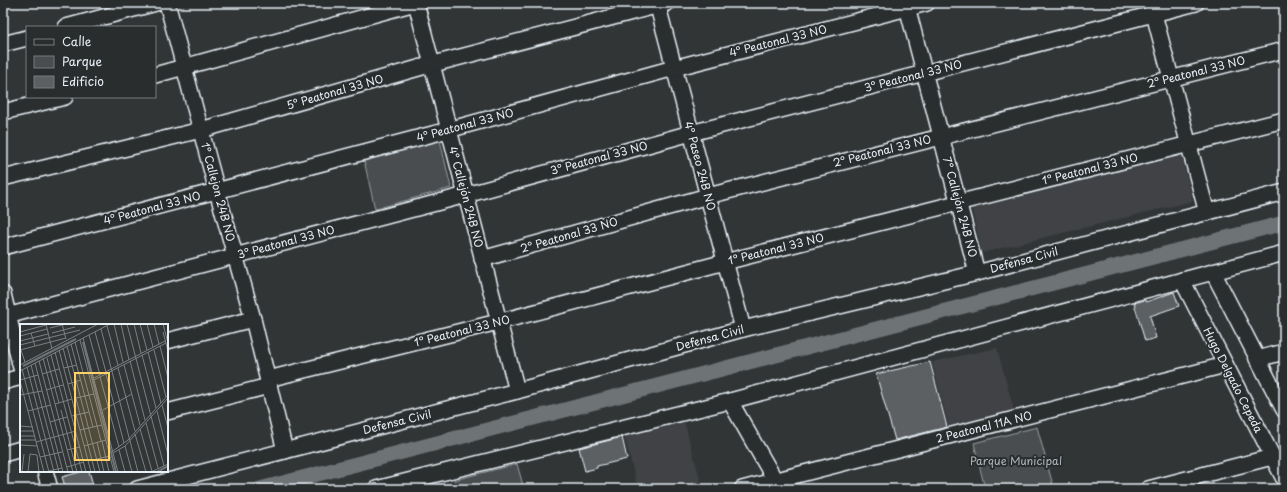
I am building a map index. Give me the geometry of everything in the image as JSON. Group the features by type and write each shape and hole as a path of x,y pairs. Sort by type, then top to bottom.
{"street":[{"path":"70,26 156,3"},
{"name":"1° Callejon 24B NO","path":"167,3 253,319 285,451"},
{"path":"156,75 416,3"},
{"name":"4° Callejón 24B NO","path":"416,3 517,392"},
{"name":"4° Peatonal 33 NO","path":"3,247 448,130 906,6 927,3"},
{"name":"3° Peatonal 33 NO","path":"6,316 466,195 691,133 924,73 1153,8 1196,3"},
{"name":"5° Peatonal 33 NO","path":"3,178 201,130 433,65 661,4"},
{"name":"4° Paseo 24B NO","path":"661,4 674,68 743,329"},
{"name":"7° Callejón 24B NO","path":"906,6 977,273"},
{"path":"1153,8 1207,212"},
{"path":"3,44 26,38"},
{"name":"2° Peatonal 33 NO","path":"482,259 708,196 1284,50"},
{"path":"3,112 61,98"},
{"name":"1° Peatonal 33 NO","path":"168,412 269,382 725,262 1284,120"},
{"name":"Defensa Civil","path":"137,489 517,392 743,329 977,273 1284,192"},
{"path":"376,489 730,401 1284,253"},
{"path":"1213,272 1284,410"},
{"name":"Hugo Delgado Cepeda","path":"1182,280 1284,479"},
{"path":"3,294 6,316 20,365"},
{"path":"168,341 253,319"},
{"path":"1258,359 1284,352"},
{"name":"2 Peatonal 11A NO","path":"742,489 778,484 1225,365"},
{"path":"3,382 20,377"},
{"path":"730,401 778,484"},
{"path":"3,454 20,449"},
{"path":"1148,489 1272,457"},
{"path":"45,472 50,489"}],"shaded area":[{"path":"1180,149 1193,201 982,253 970,202"},
{"name":"Parque Municipal","path":"997,348 1015,414 950,431 932,362"},
{"path":"683,417 703,489 638,489 623,431"}],"green space":[{"path":"439,136 451,188 375,209 363,156"},
{"name":"Parque Municipal","path":"1037,427 1054,489 985,489 974,443"},
{"path":"517,464 524,489 456,489 454,480"}],"building":[{"path":"1174,292 1179,306 1150,316 1156,338 1145,341 1134,303 1145,300 1146,302"},
{"path":"930,362 947,427 895,440 876,374"},
{"path":"622,437 627,459 597,466 597,468 585,471 579,448"},
{"path":"80,472 89,472 93,485 80,489 66,489 62,477"}],"waterway":[{"path":"260,489 1284,223"}]}
